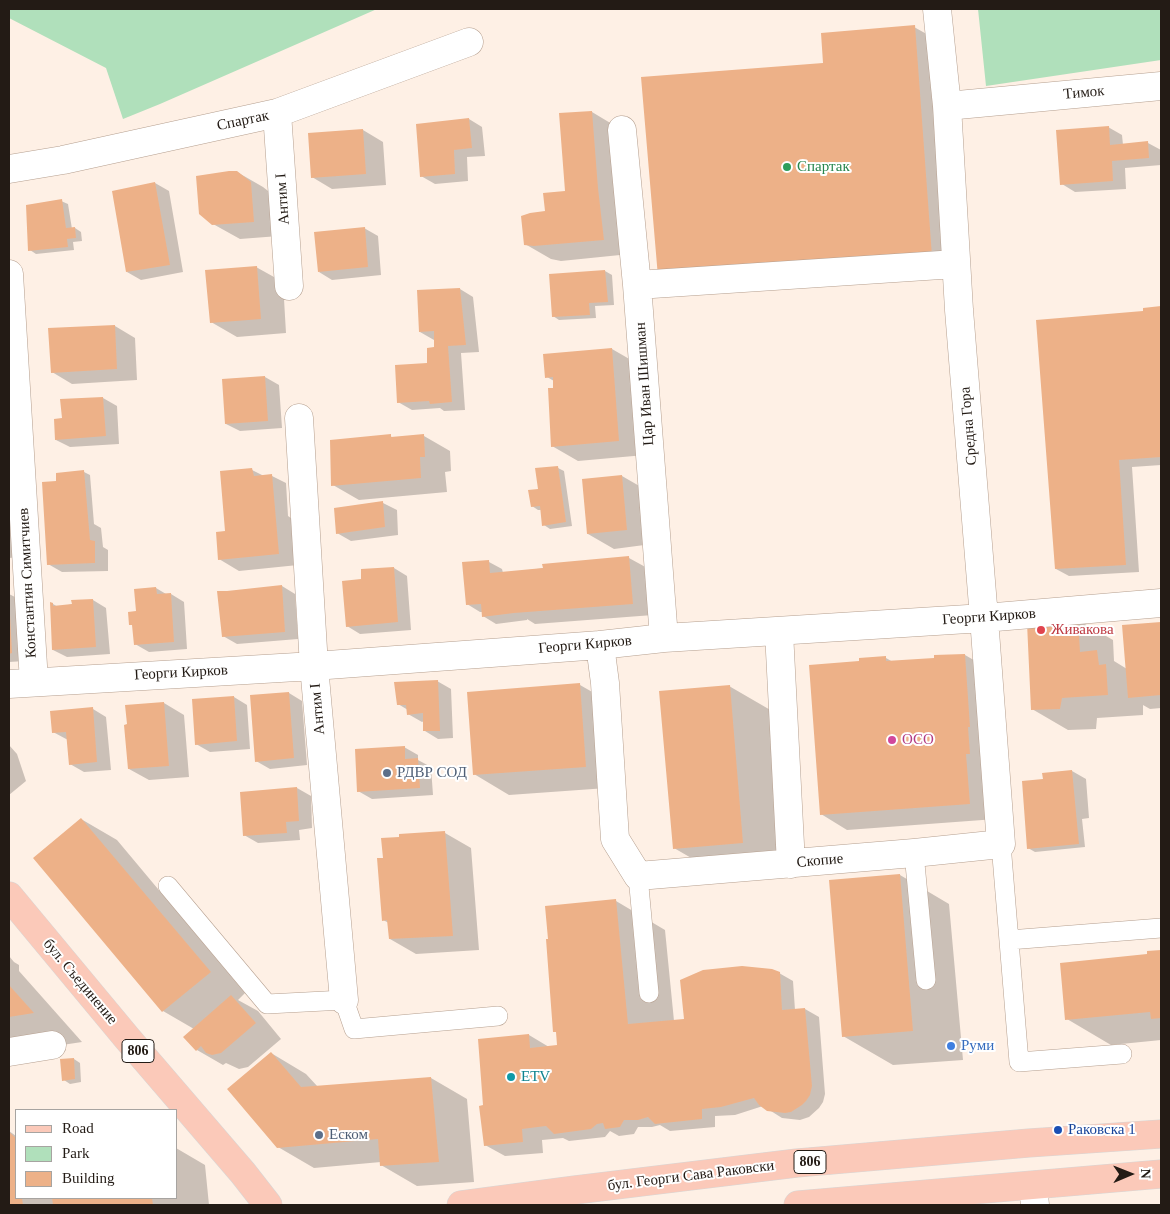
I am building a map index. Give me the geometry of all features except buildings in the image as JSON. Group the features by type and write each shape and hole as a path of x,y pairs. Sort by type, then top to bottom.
{"main road":[{"name":"бул. Съединение","path":"9,896 268,1205"},
{"name":"бул. Георги Сава Раковски","path":"461,1205 584,1188 797,1163 1029,1143 1161,1134"},
{"path":"798,1205 1034,1196 1161,1174"}],"street":[{"name":"Средна Гора","path":"937,9 946,106 956,264 1001,844"},
{"name":"Спартак","path":"9,170 277,113 469,42"},
{"name":"Тимок","path":"946,106 1161,86"},
{"name":"Антим I","path":"277,113 289,286"},
{"name":"Цар Иван Шишман","path":"622,130 637,285 664,638"},
{"path":"637,285 956,264"},
{"name":"Константин Симитчиев","path":"9,274 21,683"},
{"name":"Антим I","path":"299,418 314,666 344,1000"},
{"name":"Георги Кирков","path":"21,683 314,666 600,645 664,638 984,618 1161,603"},
{"path":"779,632 791,864"},
{"path":"600,645 605,683 615,838 638,876"},
{"name":"Скопие","path":"638,876 1001,844"},
{"path":"9,1052 52,1045"}],"lane":[{"path":"1001,844 1019,1062 1122,1054"},
{"path":"914,853 926,980"},
{"path":"638,876 650,993"},
{"path":"168,886 267,1004 344,1000 354,1029 498,1016"},
{"path":"1009,940 1161,928"}],"green space":[{"path":"9,9 377,9 123,119 106,68 9,18"},
{"path":"978,9 1161,9 1161,60 986,86"}],"place":[{"name":"Спартак","path":"787,167"},
{"name":"Живакова","path":"1041,630"},
{"name":"ОСО","path":"892,740"},
{"name":"РДВР СОД","path":"387,773"},
{"name":"Руми","path":"951,1046"},
{"name":"ETV","path":"511,1077"},
{"name":"Раковска 1","path":"1058,1130"},
{"name":"Еском","path":"319,1135"}]}
